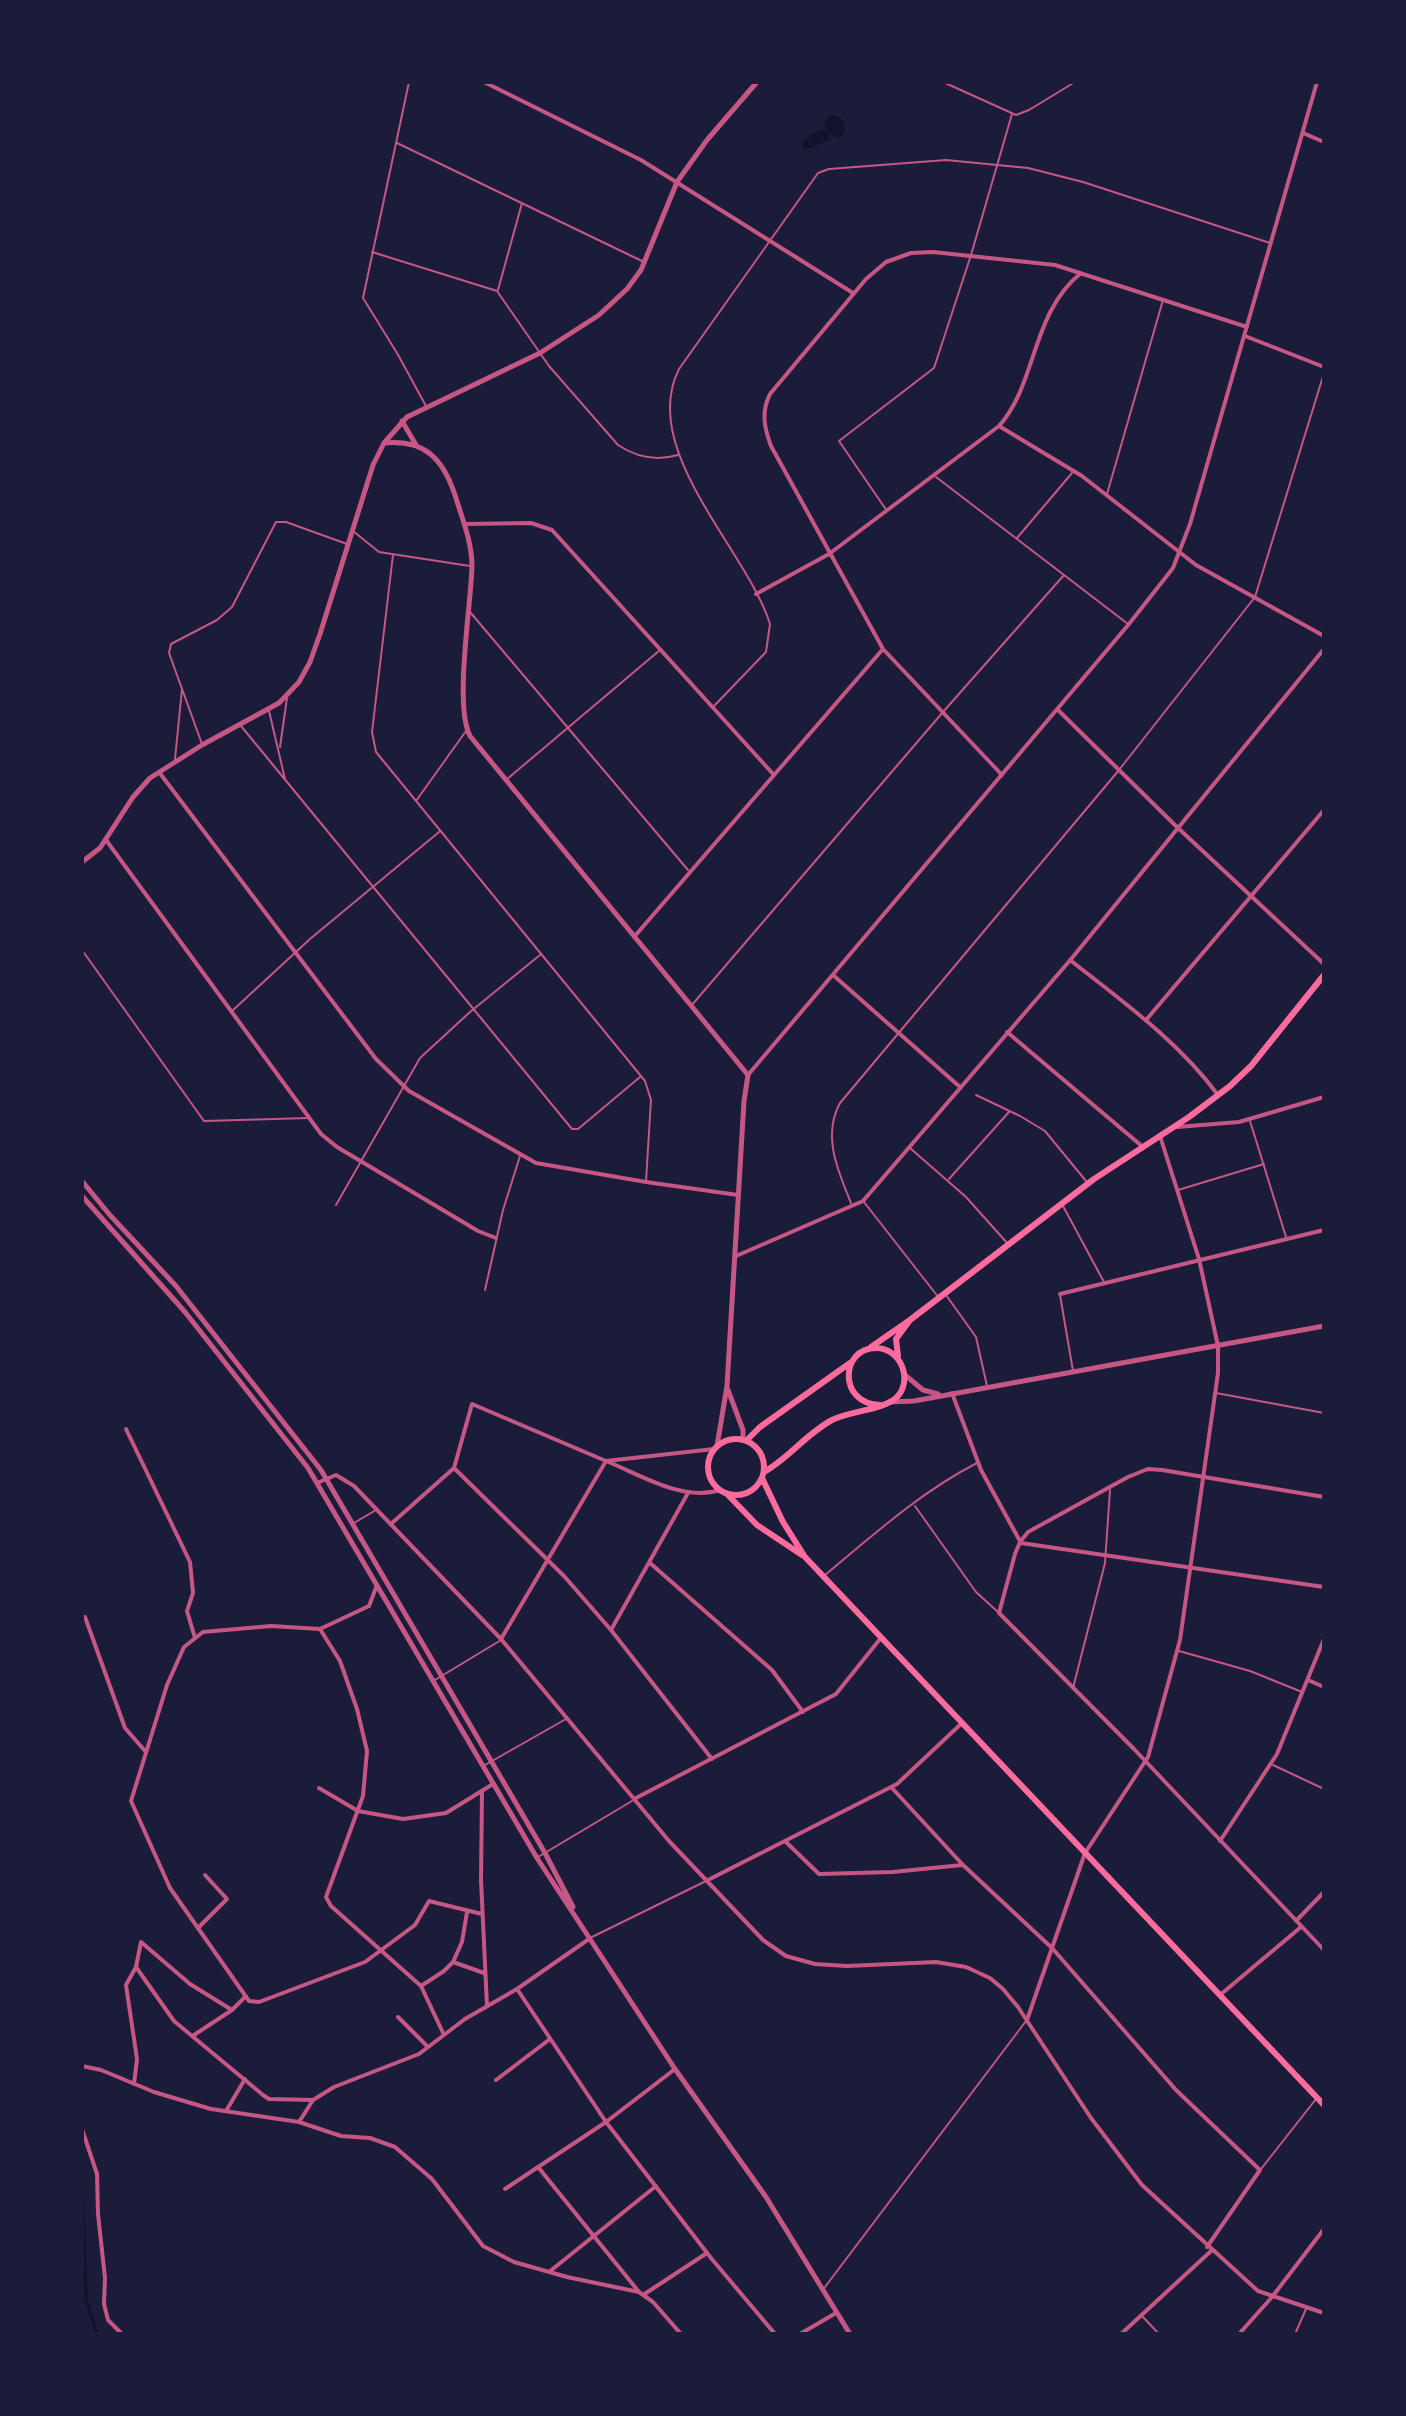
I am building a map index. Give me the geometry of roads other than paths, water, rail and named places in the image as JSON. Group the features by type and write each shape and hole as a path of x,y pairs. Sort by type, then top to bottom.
{"main road":[{"path":"744,1440 910,1320 1089,1184 1218,1096 1251,1066 1324,975"},
{"path":"723,1492 739,1495 753,1490 763,1475 829,1422 888,1402 901,1391 905,1375 896,1339 910,1320"},
{"path":"867,1350 885,1349 899,1359"},
{"path":"853,1361 849,1370 850,1388 863,1402 880,1405"},
{"path":"805,1557 783,1522 763,1475 762,1455 755,1446 744,1440 728,1440 716,1447 708,1464 711,1481 757,1525 805,1557 824,1576 1324,2105"}],"street":[{"path":"484,82 641,160 854,293"},
{"path":"82,862 106,840 138,790 159,772 287,697 310,662 373,465 384,443 402,421 540,353 609,307 633,284 677,182 707,140 757,82"},
{"path":"606,1461 716,1447 727,1386 748,1075 1058,710 1168,576 1180,553 1317,82"},
{"path":"1303,133 1324,142"},
{"path":"1002,775 883,649 771,446 765,428 767,400 777,382 854,293 881,266 903,255 933,252 1047,263 1247,327"},
{"path":"756,594 829,554 999,426 1012,407 1051,310 1081,273"},
{"path":"1245,336 1324,370"},
{"path":"402,421 417,446"},
{"path":"999,426 1074,471 1180,553 1324,636"},
{"path":"384,443 404,442 417,446 439,461 446,471 464,524 472,567 463,705 467,730 748,1075"},
{"path":"464,524 531,523 552,530 774,775"},
{"path":"634,937 883,649"},
{"path":"734,1256 863,1201 1070,960 1324,649"},
{"path":"1058,710 1178,828 1324,964"},
{"path":"159,772 376,1059 402,1086 521,1155 543,1164 738,1195"},
{"path":"1146,1020 1324,810"},
{"path":"106,840 327,1141 478,1231 496,1238"},
{"path":"1070,960 1146,1020 1196,1068 1218,1096"},
{"path":"833,975 960,1087"},
{"path":"1007,1032 1143,1147"},
{"path":"1174,1127 1250,1119 1324,1097"},
{"path":"1027,2020 1085,1853 1146,1762 1178,1651 1191,1566 1215,1393 1218,1346 1199,1259 1160,1136"},
{"path":"82,1181 221,1341 326,1478 545,1853 589,1939 675,2069 766,2197 850,2334"},
{"path":"82,1196 204,1335 317,1483 537,1858 578,1919"},
{"path":"1060,1294 1324,1230"},
{"path":"888,1402 914,1401 1324,1326"},
{"path":"905,1375 923,1390 943,1394"},
{"path":"727,1386 744,1440"},
{"path":"952,1393 978,1463 1020,1542"},
{"path":"392,1524 454,1468 472,1404 688,1493 723,1492"},
{"path":"126,1429 190,1562 193,1593 187,1611 195,1638"},
{"path":"501,1639 606,1461"},
{"path":"454,1468 550,1560 611,1630 712,1759"},
{"path":"1324,1497 1148,1469 1037,1525 1020,1542 999,1613 1324,1950"},
{"path":"317,1483 336,1475 346,1478 392,1524 501,1639 633,1799 763,1940 786,1956 828,1966 921,1962 966,1967 998,1983 1027,2020 1078,2100 1132,2174 1250,2285 1272,2297 1324,2313"},
{"path":"611,1630 688,1493"},
{"path":"1020,1542 1324,1587"},
{"path":"650,1563 772,1670 803,1712"},
{"path":"377,1585 369,1606 320,1629 271,1626 203,1632 184,1647 167,1685 131,1801 170,1888 249,2001 272,1998 365,1962 415,1925 429,1901 482,1914"},
{"path":"85,1617 125,1728 146,1752"},
{"path":"320,1629 340,1661 357,1709 367,1751 363,1796 326,1897 331,1906 421,1986 444,2035"},
{"path":"633,1799 803,1712 841,1689 882,1637"},
{"path":"1220,1841 1271,1764 1324,1639"},
{"path":"1308,1680 1324,1687"},
{"path":"706,1881 892,1788 909,1776 962,1723"},
{"path":"319,1788 358,1811 403,1819 446,1813 493,1784"},
{"path":"892,1788 963,1865 1052,1948 1176,2090 1260,2170 1209,2249 1121,2334"},
{"path":"482,1791 482,1914 487,2006"},
{"path":"786,1842 819,1874 893,1872 963,1865"},
{"path":"198,1928 227,1899 205,1875"},
{"path":"1296,1921 1324,1892"},
{"path":"421,1986 453,1962 462,1942 467,1912"},
{"path":"1219,1995 1301,1927"},
{"path":"299,2122 313,2100 334,2087 419,2054 589,1939"},
{"path":"134,2084 137,2059 126,1985 136,1967 141,1942 190,1984 232,2010"},
{"path":"453,1962 485,1973"},
{"path":"136,1967 174,2021 269,2099 313,2100"},
{"path":"517,1989 606,2122 707,2253 775,2334"},
{"path":"194,2036 232,2010 246,1996"},
{"path":"398,2017 428,2047"},
{"path":"496,2080 550,2039"},
{"path":"82,2066 101,2070 154,2092 226,2111 299,2122 341,2136 370,2138 395,2147 432,2179 483,2246 514,2262 641,2294 707,2253"},
{"path":"505,2189 606,2122 675,2069"},
{"path":"226,2111 245,2079"},
{"path":"82,2129 97,2174 104,2304 108,2320 122,2334"},
{"path":"538,2167 641,2294 653,2302 681,2334"},
{"path":"549,2272 656,2186"},
{"path":"1239,2334 1324,2229"},
{"path":"800,2334 837,2313"}],"lane":[{"path":"409,82 363,286 364,303 397,353 426,407"},
{"path":"943,82 1012,114 1025,112 1075,82"},
{"path":"887,511 839,441 931,371 971,255 1012,114"},
{"path":"396,143 644,263"},
{"path":"713,707 768,647 770,624 678,455 671,422 676,374 815,175 821,171 934,160 997,163 1067,177 1271,243"},
{"path":"497,291 522,202"},
{"path":"372,252 497,291 540,353 618,445 633,453 657,459 678,455"},
{"path":"1106,495 1164,299"},
{"path":"852,1206 832,1147 832,1119 850,1090 1119,770 1255,597 1324,370"},
{"path":"1016,539 1074,471"},
{"path":"935,476 1129,624"},
{"path":"202,745 169,647 217,620 232,607 276,522 286,522 348,544"},
{"path":"352,531 376,551 472,567"},
{"path":"393,555 372,742 379,757 415,802 641,1076 651,1096 646,1182"},
{"path":"690,1006 1064,575"},
{"path":"469,611 690,873"},
{"path":"506,780 661,650"},
{"path":"174,762 182,688"},
{"path":"280,749 287,697"},
{"path":"269,710 285,781"},
{"path":"240,725 573,1130 641,1076"},
{"path":"415,802 467,730"},
{"path":"231,1012 296,952 440,832"},
{"path":"82,950 204,1121 309,1118"},
{"path":"336,1205 402,1086 426,1052 541,954"},
{"path":"976,1095 1034,1123 1051,1136 1089,1184"},
{"path":"948,1180 1010,1111"},
{"path":"1250,1119 1286,1238"},
{"path":"909,1147 981,1211 1009,1244"},
{"path":"485,1290 496,1238 521,1155"},
{"path":"1177,1190 1264,1164"},
{"path":"863,1201 976,1337 987,1387"},
{"path":"1062,1204 1104,1283"},
{"path":"1060,1294 1074,1372"},
{"path":"1215,1393 1324,1413"},
{"path":"824,1576 914,1505 978,1463"},
{"path":"1073,1689 1106,1555 1110,1487"},
{"path":"914,1505 976,1592 999,1613"},
{"path":"353,1523 377,1509"},
{"path":"433,1681 491,1648 501,1639"},
{"path":"1178,1651 1250,1671 1303,1692"},
{"path":"483,1766 567,1719"},
{"path":"1271,1764 1324,1789"},
{"path":"537,1858 633,1799"},
{"path":"589,1939 706,1881"},
{"path":"822,2290 1027,2020"},
{"path":"1260,2170 1317,2098"},
{"path":"1295,2334 1306,2308"},
{"path":"1141,2315 1159,2334"}],"waterway":[{"path":"82,2171 86,2300 97,2334"}]}
